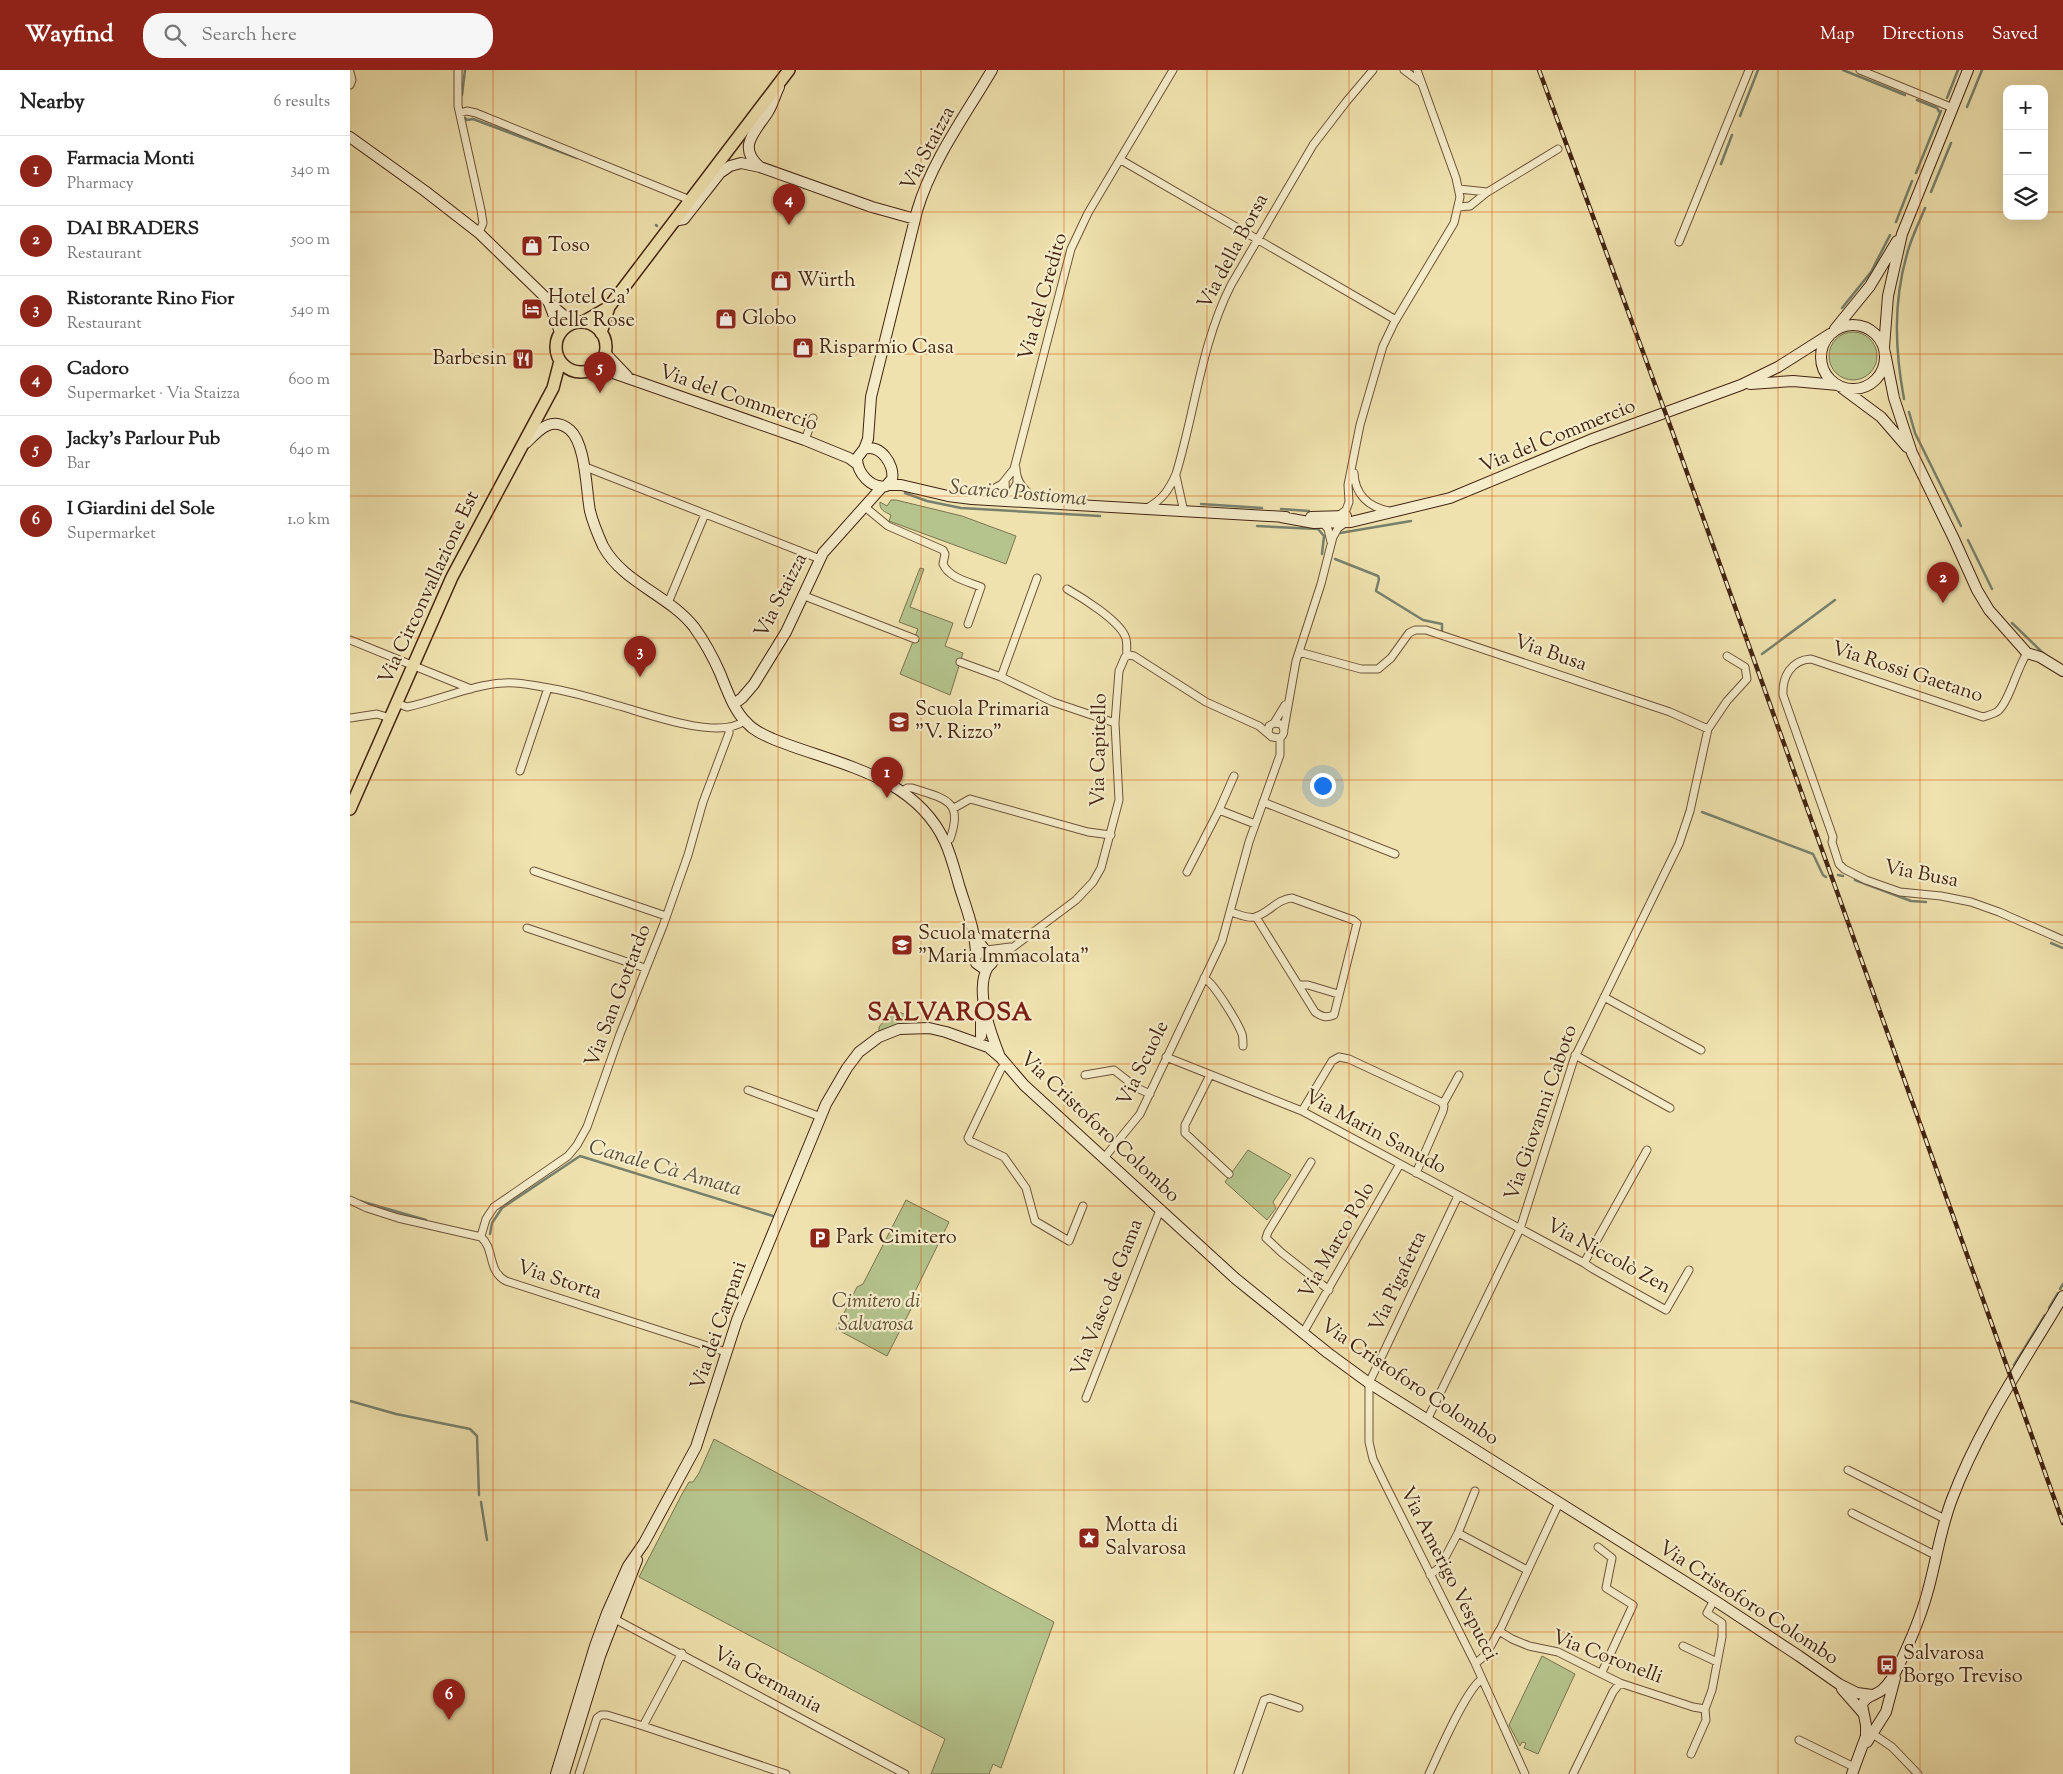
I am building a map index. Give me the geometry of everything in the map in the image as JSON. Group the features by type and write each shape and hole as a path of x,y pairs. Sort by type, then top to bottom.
{"main road":[{"path":"601,333 609,307 790,70"},
{"path":"553,388 560,361 556,346 560,332 609,307"},
{"path":"560,361 572,370 582,372 596,367 605,354 605,343 601,333 594,325 578,323"},
{"path":"553,388 572,370"},
{"name":"Via Circonvallazione Est","path":"350,809 452,577 553,388"}],"street":[{"path":"458,70 458,106 481,210 482,223 479,233"},
{"name":"Via Staizza","path":"863,450 869,432 871,397 920,202 934,169 992,70"},
{"name":"Via del Credito","path":"1006,502 1017,483 1016,465 1072,249 1088,213 1173,70"},
{"path":"1404,70 1415,77 1423,86"},
{"path":"1336,516 1343,513 1349,502 1348,486 1364,411 1383,346 1396,320 1452,227 1459,207 1459,189 1456,178 1417,70"},
{"path":"1678,242 1749,70"},
{"path":"1860,70 1953,108"},
{"path":"1912,453 1881,417 1839,386 1824,372 1821,359 1822,346 1875,279 1904,227 1968,70"},
{"name":"Via della Borsa","path":"1142,510 1158,502 1170,488 1177,471 1216,318 1231,285 1316,141 1372,71"},
{"path":"350,72 352,80 350,84"},
{"path":"760,166 750,154 750,139 771,106 780,82"},
{"path":"460,113 467,111 476,113 690,200"},
{"path":"350,137 479,233 539,290 549,303 560,332"},
{"path":"1459,207 1470,206 1490,191 1558,150"},
{"path":"1121,160 1396,320"},
{"name":"Via Staizza","path":"674,220 680,221 687,216 715,179 727,167 737,163 760,166 915,220"},
{"path":"1459,189 1466,188 1479,192 1490,191"},
{"path":"1839,386 1857,389 1874,381 1882,371 1888,296 1904,227"},
{"path":"549,303 578,323"},
{"path":"1831,333 1848,324 1865,326 1879,337 1885,350 1894,398 1912,453 1954,538 1977,590 1989,610 2027,654 2040,658 2063,671"},
{"name":"Via del Commercio","path":"885,486 896,484 948,496 1006,502 1280,518 1323,524 1345,523 1433,503 1465,492 1584,443 1742,385 1778,367 1831,333"},
{"path":"605,354 629,379"},
{"name":"Via del Commercio","path":"596,367 806,440 851,458 857,464"},
{"name":"Via del Commercio","path":"1742,385 1792,381 1839,386"},
{"path":"806,440 813,418"},
{"path":"518,451 542,427 550,424 560,425 570,430 579,446 592,517 605,550 617,565 684,616 698,633 714,659 734,704 744,721 766,736 873,775 903,791 928,815 945,842 974,935 981,1020 986,1040"},
{"path":"869,432 892,470 892,479 885,486 871,485 857,464 857,458 863,450 871,447 879,450"},
{"name":"Via del Commercio","path":"836,453 863,450"},
{"name":"Via del Credito","path":"972,499 986,494 1005,481 1016,465"},
{"path":"1353,465 1355,484 1363,498 1377,508 1396,511"},
{"path":"583,466 820,559"},
{"name":"Via del Commercio","path":"892,470 900,478 915,487"},
{"name":"Via della Borsa","path":"1177,471 1177,484 1184,504 1179,512"},
{"path":"865,477 868,491 865,507 888,526 943,550 945,554 943,564 947,571 960,579 981,587 968,624"},
{"path":"1017,478 1029,494 1049,504"},
{"path":"1005,481 1006,502"},
{"name":"Via Staizza","path":"734,704 754,684 786,632 802,594 820,559 832,541 885,486"},
{"path":"1170,488 1168,499 1179,512"},
{"path":"668,603 706,514"},
{"name":"Via del Commercio","path":"1280,518 1385,514"},
{"name":"Via Scuole","path":"1104,1158 1140,1114 1222,941 1245,854 1280,755 1280,738 1283,734 1288,698 1299,652 1336,530 1345,523"},
{"path":"1323,524 1328,528 1331,545"},
{"path":"1000,677 1037,578"},
{"path":"1067,589 1120,628 1126,639 1127,655 1136,658 1206,702 1251,722 1274,738 1280,738"},
{"path":"802,594 914,638"},
{"name":"Via Busa","path":"1299,652 1361,669 1378,669 1391,658 1409,633 1415,630 1426,630 1670,712 1708,729"},
{"path":"350,640 472,689"},
{"name":"Via Rossi Gaetano","path":"1782,684 1794,666 1800,661 1811,660 1983,716 1991,715 2003,705 2021,663 2027,654"},
{"name":"Via Capitello","path":"990,965 1072,904 1088,889 1102,868 1118,808 1119,793 1115,755 1115,723 1119,671 1121,662 1127,655"},
{"path":"1708,729 1727,701 1747,679 1746,667 1727,656"},
{"path":"960,662 1000,677 1053,702 1115,723"},
{"path":"396,703 403,707 410,707 472,689 503,682 516,682 566,691 682,723 710,727 730,727 744,721"},
{"name":"Via Busa","path":"1782,684 1783,695 1833,837 1832,842 1839,864 1844,869 1866,880 1900,892 1941,896 1971,902 2063,940"},
{"path":"520,771 548,688"},
{"name":"Via Scuole","path":"1268,733 1268,728 1282,712 1288,698"},
{"path":"350,718 375,714 390,718"},
{"path":"1251,722 1282,724 1284,729"},
{"name":"Via San Gottardo","path":"481,1236 486,1219 494,1207 568,1156 580,1142 587,1128 688,855 703,802 730,727"},
{"name":"Via Giovanni Caboto","path":"1427,1420 1520,1229 1576,1056 1679,844 1690,811 1708,729"},
{"path":"1187,872 1220,810 1234,776"},
{"path":"903,791 907,788 915,789 948,802 954,808 955,816 952,837 945,842"},
{"path":"954,808 970,799 1088,832 1111,835"},
{"path":"1264,799 1394,854"},
{"path":"1220,810 1255,824"},
{"path":"534,872 666,916"},
{"path":"1231,912 1256,917 1283,899 1292,898 1357,923 1334,1015 1329,1017 1321,1016 1315,1012 1300,985 1256,917"},
{"path":"528,928 645,968"},
{"path":"974,935 992,956 990,965 984,974 986,1040"},
{"path":"976,960 979,952 1012,947"},
{"path":"976,960 980,967 990,965"},
{"path":"1204,978 1210,981 1218,992 1242,1034 1243,1046"},
{"path":"1300,985 1308,985 1338,994"},
{"path":"1604,998 1701,1050"},
{"name":"Via dei Carpani","path":"564,1774 623,1577 644,1543 696,1447 726,1352 745,1300 831,1094 862,1049 879,1037 899,1030 916,1028 937,1030 963,1038 986,1040"},
{"name":"Via Cristoforo Colombo","path":"986,1040 1024,1085 1236,1279 1369,1383 1714,1600 1838,1684 1857,1694 1873,1695"},
{"path":"1576,1056 1670,1108"},
{"name":"Via Marin Sanudo","path":"1166,1057 1302,1111 1520,1229"},
{"path":"1302,1111 1332,1061 1341,1057 1443,1104"},
{"path":"1003,1061 968,1138 970,1141 1004,1157 1026,1188 1034,1216 1039,1225 1069,1241 1083,1206"},
{"path":"1085,1075 1114,1070 1137,1088 1150,1094"},
{"path":"1210,1075 1186,1124 1184,1132 1229,1174"},
{"path":"1416,1173 1443,1111 1443,1104 1459,1075"},
{"path":"748,1090 821,1117"},
{"path":"1584,1263 1647,1150"},
{"path":"1311,1162 1266,1238 1329,1290"},
{"name":"Via Marco Polo","path":"1303,1333 1400,1164"},
{"name":"Via Pigafetta","path":"1369,1383 1458,1196"},
{"path":"350,1200 367,1208 398,1218 481,1236"},
{"name":"Via Vasco de Gama","path":"1086,1398 1160,1210"},
{"name":"Via Niccolò Zen","path":"1520,1229 1666,1310 1689,1270"},
{"name":"Via Storta","path":"481,1236 485,1240 495,1272 504,1280 726,1352"},
{"path":"1799,1740 1853,1771 1869,1730 1885,1713 1897,1671 1915,1630 1927,1593 1935,1555 1965,1465 2063,1296"},
{"name":"Via Amerigo Vespucci","path":"1369,1383 1368,1429 1371,1451 1383,1480 1475,1663 1524,1774"},
{"path":"1848,1470 1946,1519"},
{"path":"1430,1575 1440,1567 1458,1533 1475,1491"},
{"path":"1475,1663 1485,1655 1499,1631 1559,1503"},
{"path":"1852,1513 1935,1555"},
{"path":"1458,1533 1527,1570"},
{"name":"Via dei Carpani","path":"556,1774 595,1646 611,1620 644,1543"},
{"path":"1598,1547 1612,1558 1606,1588 1633,1604 1602,1672"},
{"path":"1691,1754 1706,1720 1705,1709 1710,1698 1723,1626 1721,1622 1708,1613 1714,1600"},
{"name":"Via Germania","path":"611,1620 682,1653 905,1774"},
{"name":"Via Coronelli","path":"1499,1631 1522,1644 1558,1652 1620,1682 1693,1707 1705,1709"},
{"name":"Via dei Carpani","path":"587,1700 586,1689 599,1648 595,1646"},
{"path":"1683,1646 1717,1662"},
{"path":"643,1726 682,1653"},
{"path":"1897,1671 1884,1688 1864,1701 1862,1705 1869,1730 1892,1747 1918,1774"},
{"path":"1429,1774 1452,1724 1476,1685 1482,1679"},
{"path":"1574,1773 1613,1692 1620,1682"},
{"name":"Via Cristoforo Colombo","path":"1838,1684 1864,1714"},
{"path":"1864,1714 1872,1720 1878,1720 1885,1713 1884,1700 1873,1695"},
{"path":"1238,1774 1264,1700 1270,1698 1299,1708"},
{"path":"579,1774 597,1718 607,1715 786,1774"}],"green space":[{"path":"1848,332 1858,332 1867,336 1873,342 1876,347 1876,365 1867,376 1858,380 1848,380 1839,376 1833,370 1829,361 1829,351 1833,342 1839,336"},
{"path":"891,500 962,516 1016,536 1006,564 889,521 891,515 881,509 880,502 887,506"},
{"path":"920,568 924,569 910,607 953,623 945,646 963,653 950,695 900,674 918,629 899,622"},
{"path":"893,1010 910,1016 907,1023 879,1031 879,1027"},
{"path":"1248,1150 1291,1175 1273,1202 1276,1208 1267,1220 1225,1182"},
{"name":"Cimitero di Salvarosa","path":"906,1200 949,1222 908,1306 911,1309 887,1356 836,1329 857,1287 863,1284"},
{"path":"714,1439 1054,1622 1001,1768 993,1764 989,1774 931,1774 945,1739 639,1577 682,1494 689,1482 693,1482 699,1473"},
{"path":"1542,1656 1575,1674 1538,1754 1524,1748 1526,1743 1522,1742 1520,1746 1509,1725"}],"waterway":[{"name":"Scarico Postioma","path":"462,95 465,70"},
{"path":"1740,116 1758,70"},
{"path":"1843,70 1905,95"},
{"path":"1947,98 1958,70"},
{"path":"1967,107 1982,70"},
{"path":"1917,100 1937,108 1940,113"},
{"path":"1916,173 1941,111"},
{"name":"Scarico Postioma","path":"465,118 467,120 473,119 577,158"},
{"path":"1721,164 1732,135"},
{"path":"1931,192 1951,143"},
{"path":"1896,222 1912,181"},
{"path":"1904,399 1897,345 1899,290 1909,248 1925,208"},
{"path":"1842,308 1871,272 1890,235"},
{"path":"1909,412 1915,433 1961,526"},
{"name":"Scarico Postioma","path":"905,493 927,501 961,508 1100,516"},
{"path":"1201,504 1262,508"},
{"path":"1281,509 1309,511"},
{"path":"1340,533 1411,521"},
{"name":"Scarico Postioma","path":"1257,526 1318,529 1324,536 1322,554"},
{"path":"1968,540 1992,589"},
{"name":"Scarico Postioma","path":"1335,559 1378,576 1376,591 1423,620 1442,624 1442,630"},
{"path":"1762,654 1835,600"},
{"path":"2012,623 2044,654"},
{"name":"Scarico Postioma","path":"1702,812 1813,854 1823,875 1826,877"},
{"name":"Scarico Postioma","path":"1838,875 1843,876"},
{"name":"Scarico Postioma","path":"1855,880 1911,901 1926,902"},
{"name":"Scarico Postioma","path":"2051,943 2063,948"},
{"name":"Canale Cà Amata","path":"490,1234 492,1223 502,1208 580,1156 773,1216"},
{"name":"Canale Cà Amata","path":"360,1201 426,1220"},
{"path":"2060,1289 2063,1284"},
{"path":"2049,1308 2058,1293"},
{"path":"2014,1365 2045,1315"},
{"path":"350,1401 396,1414 470,1429 477,1436 479,1495"},
{"path":"481,1502 487,1540"}],"railway":[{"path":"1539,70 1671,428 2063,1523"}],"place":[{"name":"Cadoro","path":"789,225"},
{"name":"Toso","path":"532,246"},
{"name":"Würth","path":"781,281"},
{"name":"Hotel Ca' delle Rose","path":"532,309"},
{"name":"Globo","path":"726,319"},
{"name":"Risparmio Casa","path":"803,348"},
{"name":"Barbesin","path":"523,359"},
{"name":"Jacky's Parlour Pub","path":"600,393"},
{"name":"DAI BRADERS","path":"1943,603"},
{"name":"Ristorante Rino Fior","path":"640,677"},
{"name":"Scuola Primaria \"V. Rizzo\"","path":"899,722"},
{"name":"Farmacia Monti","path":"887,798"},
{"name":"Scuola materna \"Maria Immacolata\"","path":"902,945"},
{"name":"Park Cimitero","path":"820,1238"},
{"name":"Motta di Salvarosa","path":"1089,1538"},
{"name":"Salvarosa Borgo Treviso","path":"1887,1665"},
{"name":"I Giardini del Sole","path":"449,1720"}],"district":[{"name":"SALVAROSA","path":"950,1014"}]}
